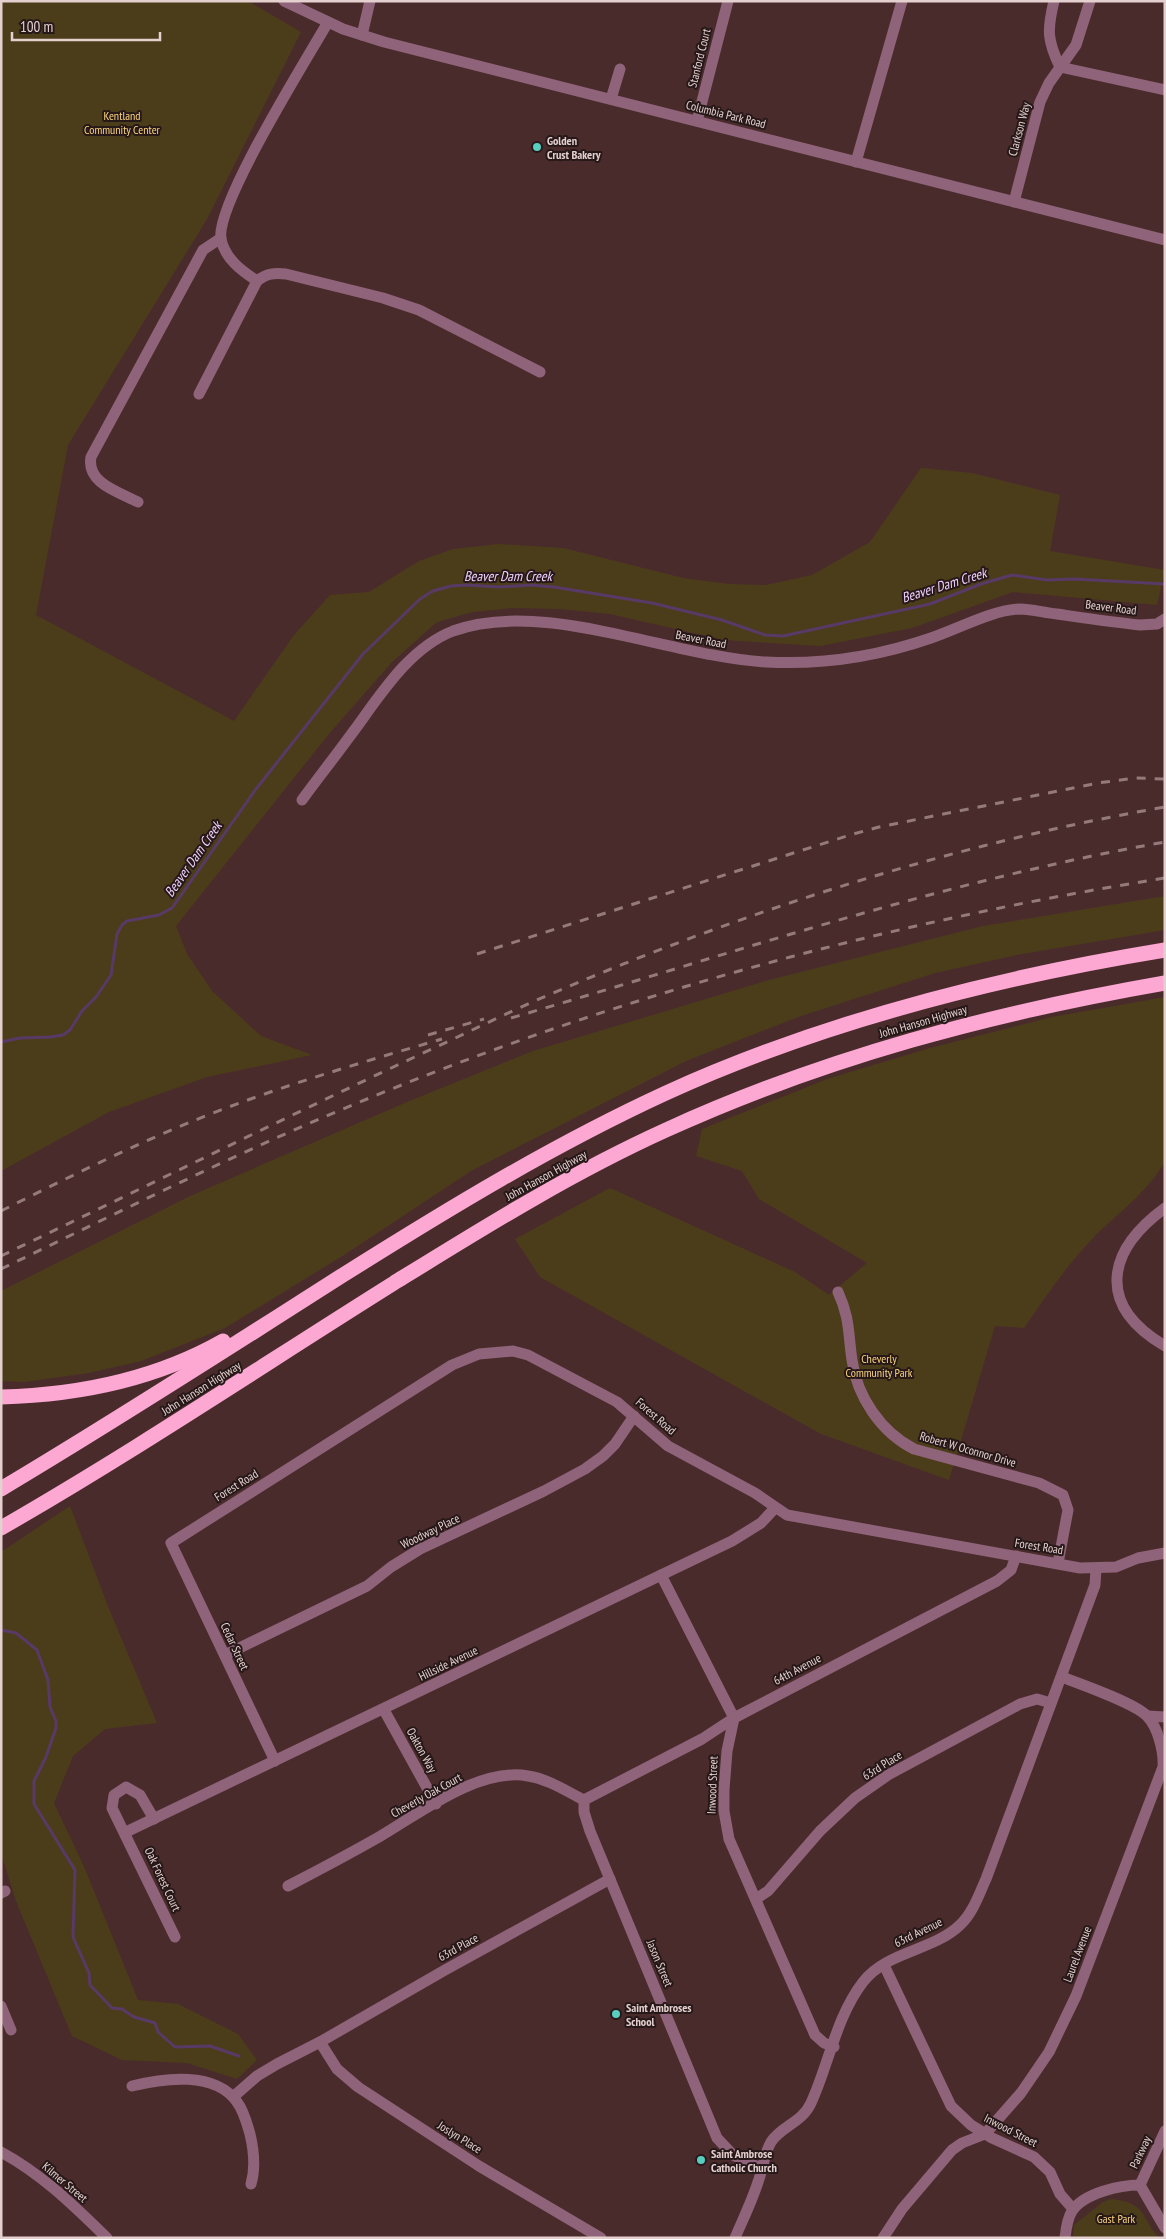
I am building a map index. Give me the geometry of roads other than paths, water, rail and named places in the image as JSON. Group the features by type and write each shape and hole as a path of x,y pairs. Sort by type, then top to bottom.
{"highway":[{"name":"John Hanson Highway","path":"1,1489 512,1171 635,1108 732,1064 816,1034 939,997 1023,977 1165,950"},
{"name":"John Hanson Highway","path":"1,1528 91,1474 478,1231 570,1178 664,1130 796,1076 904,1041 1032,1008 1165,983"},
{"path":"1,1397 40,1395 83,1389 145,1374 200,1353 252,1324 305,1300"},
{"path":"1,1540 54,1507 91,1474"}],"street":[{"name":"Columbia Park Road","path":"284,1 328,22 362,35 473,66 611,99 1165,240"},
{"path":"362,35 370,1"},
{"name":"Stanford Court","path":"697,121 728,1"},
{"path":"856,162 902,1"},
{"path":"1054,1 1048,32 1050,46 1060,67 1165,90"},
{"name":"Clarkson Way","path":"1014,202 1039,105 1078,39 1090,1"},
{"path":"257,281 240,269 228,256 221,238 222,218 264,134 328,22"},
{"path":"611,99 620,69"},
{"path":"138,502 98,480 91,470 91,457 203,250 221,238"},
{"path":"199,394 257,281 273,272 383,298 419,310 540,372"},
{"name":"Beaver Road","path":"302,800 393,679 427,645 452,632 472,626 532,622 571,626 700,653 767,662 829,660 873,654 912,645 987,617 1020,609 1140,625 1157,624 1165,619"},
{"path":"1165,1208 1129,1242 1119,1265 1117,1280 1121,1302 1132,1322 1144,1334 1165,1346"},
{"name":"Robert W Oconnor Drive","path":"838,1292 848,1318 852,1359 856,1376 873,1413 884,1427 902,1443 914,1449 1040,1483 1063,1495 1068,1510 1058,1563"},
{"name":"Forest Road","path":"171,1543 452,1366 480,1354 513,1351 528,1354 609,1397 668,1446 755,1493 775,1508 802,1519 1096,1569 1116,1567 1138,1558 1165,1553"},
{"name":"Woodway Place","path":"225,1655 367,1586 391,1567 420,1549 544,1491 586,1469 615,1444 634,1416"},
{"name":"Hillside Avenue","path":"126,1832 384,1710 745,1534 761,1523 775,1508"},
{"name":"Cedar Street","path":"171,1543 275,1761"},
{"name":"64th Avenue","path":"584,1800 702,1739 734,1718 997,1581 1010,1570 1016,1556"},
{"name":"63rd Avenue","path":"735,2238 771,2141 807,2111 834,2047 842,2021 857,1991 872,1973 947,1936 961,1924 970,1911 986,1879 1062,1677 1095,1585 1096,1569"},
{"path":"661,1574 734,1718"},
{"path":"1062,1677 1101,1692 1148,1716 1165,1717"},
{"name":"63rd Place","path":"756,1899 768,1891 840,1811 888,1775 1020,1704 1037,1700 1051,1703"},
{"name":"Oakton Way","path":"384,1710 436,1804"},
{"name":"Laurel Avenue","path":"883,2238 902,2209 952,2150 962,2143 985,2134 1021,2094 1050,2052 1061,2031 1163,1767 1162,1749 1148,1716"},
{"name":"Inwood Street","path":"734,1718 726,1770 726,1826 742,1871 815,2035 834,2047"},
{"name":"Cheverly Oak Court","path":"288,1886 482,1780 514,1775 529,1776 545,1781 584,1800"},
{"name":"Oak Forest Court","path":"154,1819 140,1795 131,1788 121,1788 114,1795 111,1803 175,1937"},
{"name":"Jason Street","path":"584,1800 586,1820 717,2138 733,2155 762,2169"},
{"name":"63rd Place","path":"233,2097 277,2064 320,2042 445,1970 610,1879"},
{"name":"Inwood Street","path":"884,1966 951,2106 959,2115 985,2134 1034,2157 1050,2172 1065,2202 1073,2209"},
{"path":"1,2006 11,2030"},
{"name":"Joslyn Place","path":"320,2042 346,2078 376,2100 479,2166 600,2238"},
{"path":"132,2086 158,2081 193,2080 216,2086 233,2097 240,2107 252,2142 254,2171 250,2184"},
{"name":"Parkway","path":"1140,2185 1165,2131"},
{"name":"Kilmer Street","path":"1,2152 16,2160 62,2194 107,2238"},
{"path":"1065,2238 1066,2226 1073,2209 1106,2190 1123,2185 1140,2185 1165,2228"}],"waterway":[{"name":"Beaver Dam Creek","path":"1,1042 20,1038 63,1035 70,1030 82,1011 96,997 111,975 117,934 122,925 127,921 159,915 172,908 256,789 363,654 420,599 433,591 451,586 466,585 554,587 652,603 722,620 765,635 783,636 930,604 981,584 1012,575 1047,580 1074,579 1165,584"},
{"path":"1,1630 16,1633 37,1650 48,1680 50,1707 56,1721 56,1728 46,1757 34,1781 34,1804 75,1870 73,1937 89,1973 90,1985 112,2008 122,2009 134,2017 155,2023 158,2032 175,2047 210,2046 239,2056"}],"railway":[{"path":"477,954 879,827 1098,783 1135,778 1165,779"},
{"path":"1,1256 499,1017 621,965 773,909 928,861 1006,840 1085,822 1165,807"},
{"path":"511,1018 917,898 1082,858 1165,842"},
{"path":"1,1269 278,1137 468,1059 565,1025 663,993 862,939 1064,895 1165,878"},
{"path":"428,1035 484,1019"},
{"path":"1,1211 129,1149 208,1115 353,1065 442,1039"}],"place":[{"name":"Golden Crust Bakery","path":"537,147"},
{"name":"Saint Ambroses School","path":"616,2014"},
{"name":"Saint Ambrose Catholic Church","path":"701,2160"}],"park label":[{"name":"Kentland Community Center","path":"122,122"},
{"name":"Cheverly Community Park","path":"879,1365"},
{"name":"Gast Park","path":"1116,2218"}]}
